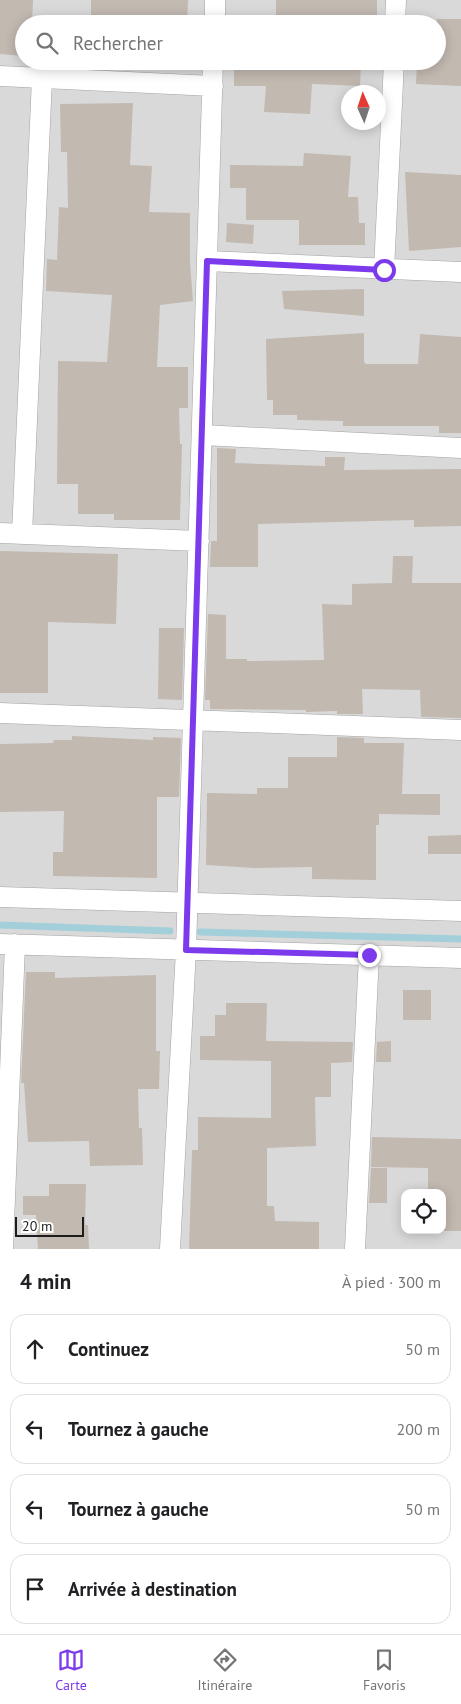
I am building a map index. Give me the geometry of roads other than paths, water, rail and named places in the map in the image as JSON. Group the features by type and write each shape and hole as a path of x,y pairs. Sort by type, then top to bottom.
{"street":[{"path":"215,0 215,15"},
{"path":"395,15 396,0"},
{"path":"170,1249 186,950 213,70"},
{"path":"384,270 394,70"},
{"path":"0,76 212,86"},
{"path":"22,534 42,78"},
{"path":"207,261 461,272"},
{"path":"202,435 461,448"},
{"path":"0,533 199,541"},
{"path":"0,713 461,730"},
{"path":"0,896 461,911"},
{"path":"2,1249 7,944 461,958"},
{"path":"356,1249 369,955"}],"waterway":[{"path":"0,925 170,931"},
{"path":"200,932 461,939"}]}
